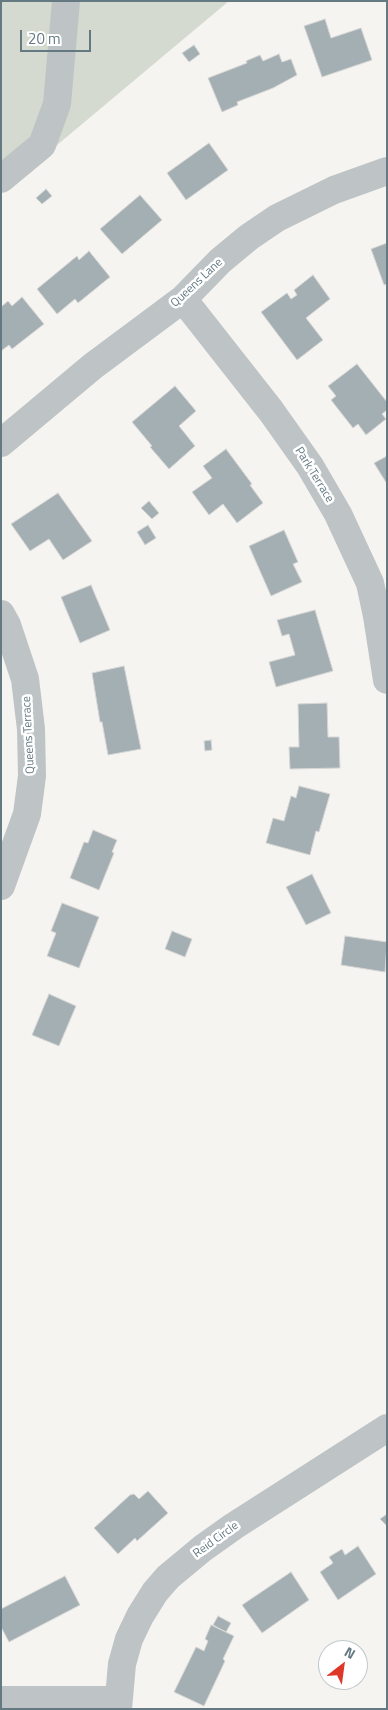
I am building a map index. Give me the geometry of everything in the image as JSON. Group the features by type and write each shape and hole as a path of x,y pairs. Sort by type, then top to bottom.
{"street":[{"path":"1,179 42,145 57,104 66,1"},
{"name":"Queens Lane","path":"1,444 92,366 183,298 220,261 249,237 277,218 334,190 387,171"},
{"name":"Park Terrace","path":"183,298 271,411 310,466 338,514 370,583 387,680"},
{"name":"Queens Terrace","path":"1,614 7,625 25,679 31,729 32,776 27,814 1,886"},
{"name":"Reid Circle","path":"118,1704 122,1664 129,1639 154,1592 168,1577 203,1548 234,1526 387,1428"},
{"path":"1,1700 118,1704"}],"shaded area":[{"path":"1,1 229,1 1,192"}],"building":[{"path":"325,19 331,38 361,28 372,60 322,77 304,26"},
{"path":"194,45 200,54 189,62 182,53"},
{"path":"279,54 282,62 291,59 297,75 273,88 237,102 238,105 222,112 208,78 247,63 246,61 260,55 263,61"},
{"path":"209,143 228,170 186,200 167,173"},
{"path":"46,189 52,196 42,204 36,198"},
{"path":"140,195 162,220 122,254 100,229"},
{"path":"387,243 387,284 384,285 371,249"},
{"path":"89,251 110,277 78,303 75,299 57,314 37,289 77,256 79,260"},
{"path":"313,275 330,299 306,318 323,340 297,360 261,312 287,293 291,299 297,295 294,290"},
{"path":"22,297 44,324 12,349 9,345 1,351 1,307 8,301 12,306"},
{"path":"357,364 387,402 387,410 382,414 386,419 366,435 358,424 353,428 331,400 336,396 328,386"},
{"path":"175,386 196,411 179,426 195,446 169,469 132,422"},
{"path":"226,449 252,484 250,485 263,503 237,523 223,504 209,515 192,492 212,478 203,466"},
{"path":"387,456 387,484 374,463"},
{"path":"58,493 92,541 63,560 49,539 30,551 11,524"},
{"path":"149,501 159,513 152,519 141,508"},
{"path":"148,525 156,538 145,545 137,532"},
{"path":"284,530 298,562 293,564 302,582 271,596 249,546"},
{"path":"91,585 110,630 80,643 61,597"},
{"path":"315,610 333,671 276,687 269,662 295,655 289,634 282,636 277,620"},
{"path":"124,666 141,749 108,755 102,722 100,722 92,673"},
{"path":"327,703 328,737 339,737 340,768 290,769 289,747 299,747 298,704"},
{"path":"211,740 212,750 205,751 204,741"},
{"path":"299,786 330,794 319,832 316,831 310,855 266,843 273,818 284,821 291,796 296,798"},
{"path":"93,830 117,840 112,852 114,853 99,890 70,878 84,842 88,843"},
{"path":"312,874 331,913 306,925 286,887"},
{"path":"62,903 99,917 79,968 47,956 56,933 51,931"},
{"path":"172,931 192,939 185,957 165,949"},
{"path":"345,936 387,942 385,972 341,965"},
{"path":"49,994 76,1006 59,1046 32,1035"},
{"path":"148,1491 168,1513 137,1541 135,1538 118,1554 94,1528 130,1495 134,1494 139,1499"},
{"path":"387,1514 387,1526 380,1519"},
{"path":"358,1546 376,1574 338,1600 320,1572 333,1563 329,1557 342,1549 345,1555"},
{"path":"291,1572 309,1600 262,1633 242,1605"},
{"path":"65,1576 80,1605 9,1642 1,1627 1,1609"},
{"path":"218,1616 231,1623 226,1632 213,1625"},
{"path":"211,1625 234,1636 223,1659 225,1661 204,1706 174,1692 196,1647 204,1651 208,1641 205,1639"}]}
